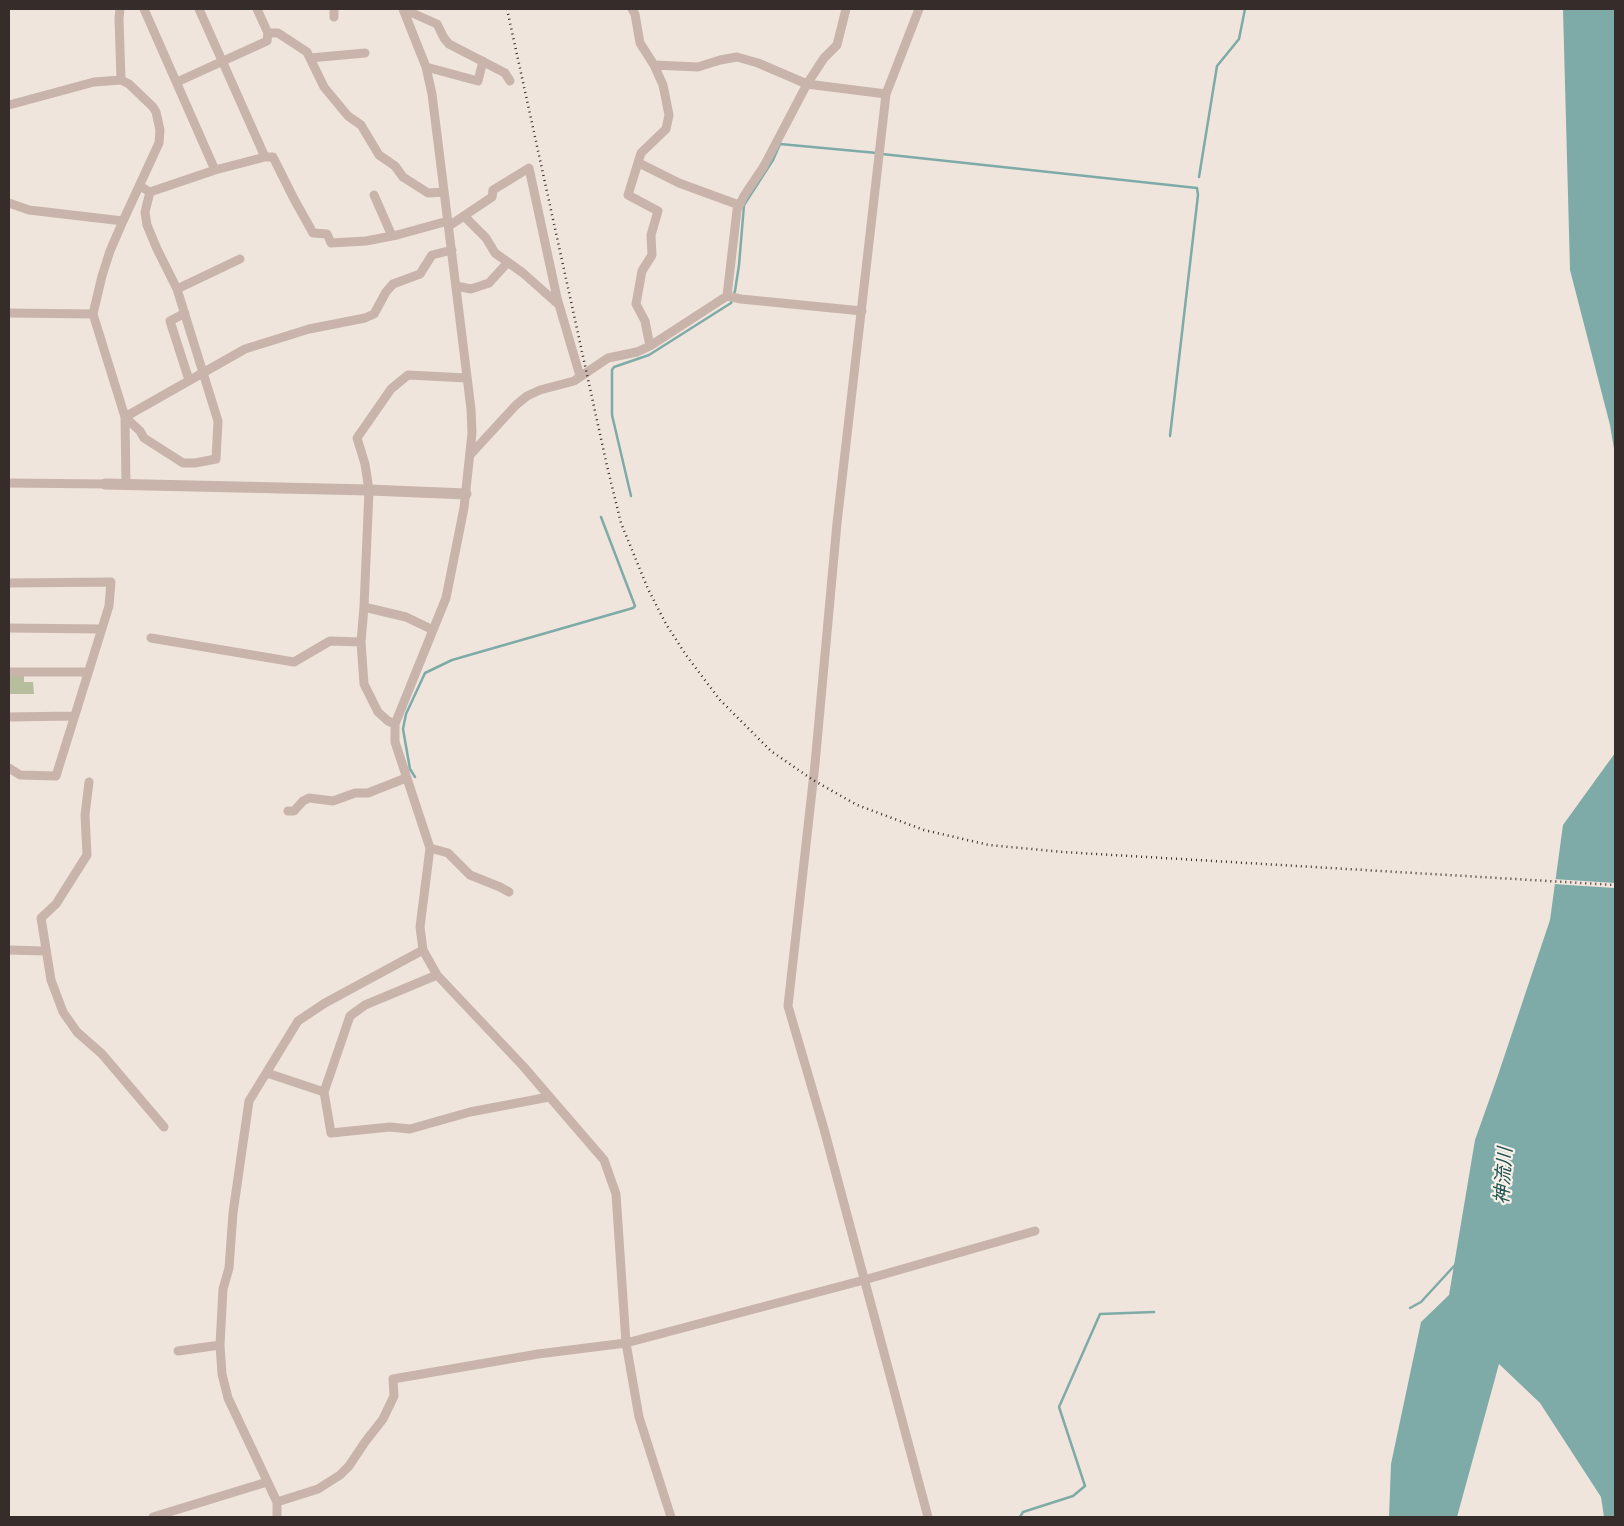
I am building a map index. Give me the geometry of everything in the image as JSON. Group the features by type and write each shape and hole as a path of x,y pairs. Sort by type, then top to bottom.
{"street":[{"path":"120,9 121,80"},
{"path":"144,9 214,170"},
{"path":"199,9 265,157"},
{"path":"177,82 267,40 268,33 257,9"},
{"path":"510,81 505,73 449,44 437,24 403,9 426,67 432,94 471,409 470,455 466,494 446,598 395,724 395,742 430,848 420,927 423,950 436,975 523,1066 604,1160 614,1185 626,1343 639,1417 671,1517"},
{"path":"632,9 636,18 640,43 654,66 662,85 669,116 666,129 642,153 628,195 658,212 651,235 652,255 642,271 636,304 645,321 650,346"},
{"path":"636,18 640,9"},
{"path":"727,296 735,217 739,205 764,166 807,84 824,58 837,45 846,9"},
{"path":"919,9 886,94 837,523 815,764 788,1006 824,1129 928,1517"},
{"path":"268,33 278,33 307,52 324,87 348,116 362,125 379,155 428,193 444,192"},
{"path":"310,58 365,53"},
{"path":"654,66 698,67 737,57 758,63 807,84 886,94"},
{"path":"426,67 478,81 482,61"},
{"path":"9,106 94,82 121,80 129,84 156,112 160,130 159,143 110,251 102,276 94,314 125,416 126,485"},
{"path":"140,186 150,192 214,170 265,157 273,157 313,233 327,234 331,243 366,241 449,224 492,197 493,190 529,168 559,306 580,376"},
{"path":"639,163 679,183 739,205"},
{"path":"125,416 140,431 144,438 183,463 216,459 218,421 177,289 147,225 145,212 150,192"},
{"path":"374,195 392,236"},
{"path":"9,203 29,210 123,221"},
{"path":"464,216 486,238 495,253 523,272 559,306"},
{"path":"125,416 244,349 309,329 364,318 374,314 386,292 393,284 420,274 432,255 452,250"},
{"path":"177,289 240,259"},
{"path":"456,286 471,289 489,283 508,262"},
{"path":"470,455 516,405 527,396 540,390 574,381 608,358 637,352 650,346 727,296 862,311"},
{"path":"9,313 94,314"},
{"path":"185,313 170,321 189,380"},
{"path":"395,724 388,721 378,712 364,684 361,642 369,490 365,464 357,438 390,389 408,375 467,378"},
{"path":"9,483 369,490 466,494"},
{"path":"9,583 111,582 109,606 56,776 20,776 9,768"},
{"path":"364,607 406,617 432,630"},
{"path":"9,628 101,629"},
{"path":"151,638 294,662 330,641 361,642"},
{"path":"9,672 88,672"},
{"path":"9,717 74,716"},
{"path":"288,811 294,811 303,800 309,798 333,801 355,793 368,793 406,778"},
{"path":"89,782 85,815 87,855 56,904 41,918 51,980 63,1012 77,1032 102,1054 164,1127"},
{"path":"430,848 448,853 470,875 509,892"},
{"path":"9,950 46,951"},
{"path":"278,1517 276,1502 228,1398 222,1374 220,1344 223,1289 229,1268 233,1213 249,1101 298,1021 325,1003 423,950"},
{"path":"436,975 365,1005 350,1016 324,1092 331,1132 390,1127 410,1129 470,1112 549,1097"},
{"path":"267,1073 324,1092"},
{"path":"276,1502 318,1489 340,1475 349,1466 383,1419 394,1396 393,1379 538,1354 626,1343 864,1280 1035,1230"},
{"path":"178,1352 220,1344"},
{"path":"153,1517 266,1482"}],"green space":[{"path":"9,676 24,676 24,682 33,682 34,694 9,694"}],"water":[{"path":"1563,9 1615,9 1615,455 1610,425 1570,270"},
{"name":"神流川","path":"1615,753 1615,1517 1604,1517 1601,1497 1540,1403 1499,1364 1457,1517 1389,1517 1391,1464 1421,1322 1449,1295 1475,1140 1550,920 1563,825"}],"pier":[{"path":"1553,879 1615,883 1615,888 1553,884"}],"waterway":[{"path":"1199,177 1217,66 1239,39 1245,9"},
{"path":"631,496 612,415 612,370 614,367 649,355 731,303 739,265 744,205 773,160 780,144 877,153"},
{"path":"882,154 1197,188 1198,195 1170,436"},
{"path":"415,777 410,769 403,729 406,714 425,673 452,660 635,606 601,517"},
{"path":"1410,1308 1421,1302 1455,1265"},
{"path":"1020,1517 1023,1512 1073,1496 1085,1486 1059,1407 1100,1314 1154,1312"}],"railway":[{"path":"507,9 621,523 648,589 666,624 686,655 720,700 771,751 813,780 857,805 924,830 989,845 1063,852 1615,885"}]}
